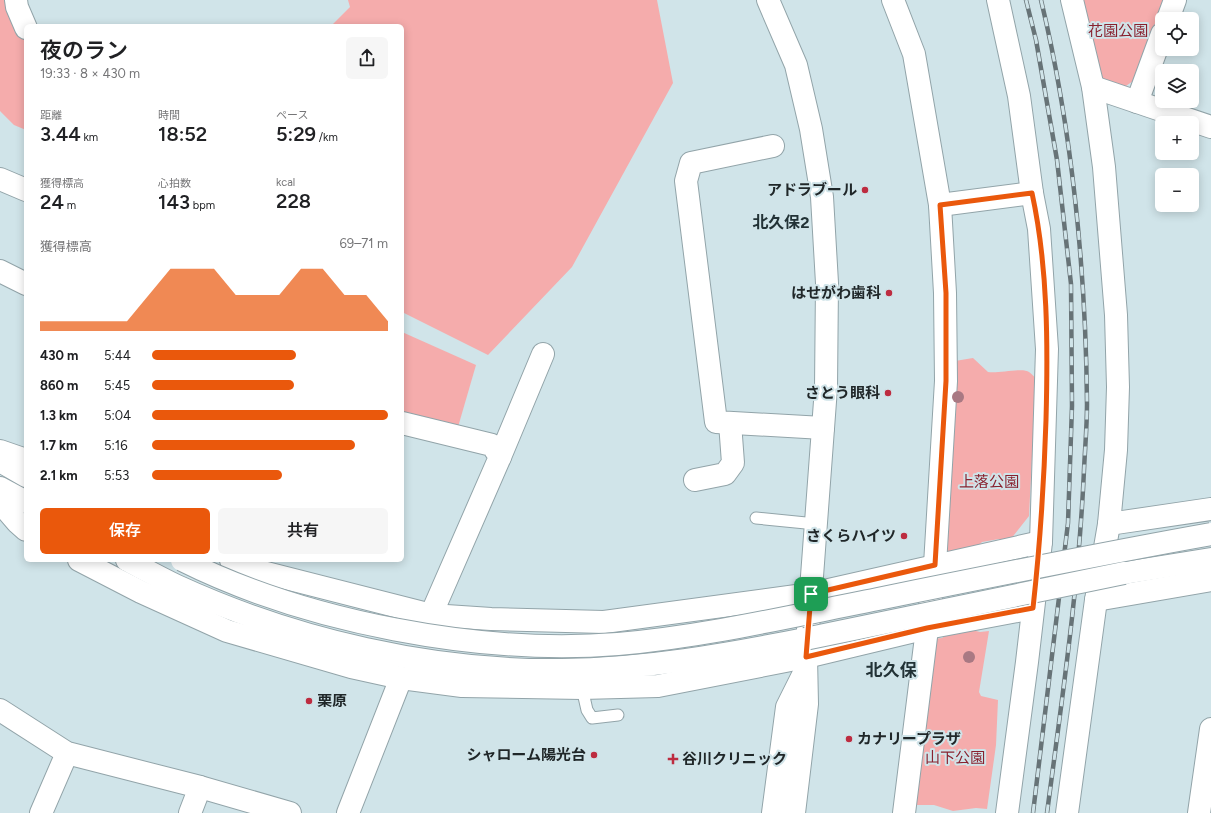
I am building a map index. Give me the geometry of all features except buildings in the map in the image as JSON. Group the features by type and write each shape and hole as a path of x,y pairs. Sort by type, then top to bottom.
{"street":[{"path":"16,0 24,24"},
{"path":"768,0 796,65 811,129 822,197 827,283 826,388 806,663 807,704 794,813"},
{"path":"893,0 914,54 940,205 946,293 946,381 935,565 904,813"},
{"path":"998,0 1019,96 1032,193 1039,229 1047,349 1041,542 1007,813"},
{"path":"1068,813 1096,600 1109,524 1116,450 1118,387 1116,315 1104,167 1093,86 1072,0"},
{"path":"1171,12 1175,0"},
{"path":"1137,102 1155,53"},
{"path":"1093,86 1211,127"},
{"path":"773,146 691,163 686,181 716,422 823,428"},
{"path":"0,179 24,189"},
{"path":"940,205 1032,193"},
{"path":"0,271 24,283"},
{"path":"431,615 543,354"},
{"path":"404,423 492,445 500,457"},
{"path":"694,480 725,474 732,463 730,423"},
{"path":"0,451 24,459"},
{"path":"0,461 24,475"},
{"path":"0,488 24,501"},
{"path":"0,502 16,522 24,528"},
{"path":"1109,524 1211,508"},
{"path":"187,562 244,587 305,607 363,622 442,637 515,644 617,644 733,628 1122,550 1211,534"},
{"path":"235,562 247,568 431,615 491,619 604,622 811,594 1041,542"},
{"path":"132,562 177,586 295,631 355,646 437,662 514,670 563,670 668,663 733,654 1124,573 1211,559"},
{"path":"84,562 141,592 227,631 351,667 401,678 462,686 582,688 658,686 806,663 927,628 1033,608"},
{"path":"1096,600 1211,580"},
{"path":"773,813 788,707 806,663"},
{"path":"348,813 401,678"},
{"path":"0,710 67,753 200,787 290,813"},
{"path":"1199,813 1211,729"},
{"path":"41,813 67,753"},
{"path":"190,813 200,787"}],"lane":[{"path":"756,518 816,524"},
{"path":"582,688 587,710 592,718 618,715"}],"green space":[{"path":"0,0 6,0 9,11 24,39 24,129 14,125 0,111"},
{"path":"348,0 657,0 673,83 572,267 488,355 404,313 404,24 333,24 350,7"},
{"name":"花園公園","path":"1079,0 1164,0 1159,12 1155,12 1155,24 1133,81 1126,86 1096,81"},
{"path":"404,333 476,365 458,427 404,414"},
{"name":"上落公園","path":"973,358 988,372 1021,370 1030,373 1036,378 1029,516 1010,540 1002,542 999,539 982,542 973,551 949,554 940,550 955,361"},
{"name":"山下公園","path":"972,630 980,632 989,631 979,692 981,696 998,700 996,745 987,809 976,808 953,811 934,805 906,805 897,779 901,756 901,741 933,639 942,638 952,631"}],"railway":[{"path":"1026,0 1036,40 1057,160 1071,284 1072,406 1068,523 1033,813"},
{"path":"1041,0 1061,99 1075,201 1084,303 1087,404 1082,513 1074,599 1047,813"}],"place":[{"name":"アドラブール","path":"865,190"},
{"name":"はせがわ歯科","path":"889,293"},
{"name":"さとう眼科","path":"888,393"},
{"name":"さくらハイツ","path":"904,536"},
{"name":"栗原","path":"309,701"},
{"name":"カナリープラザ","path":"849,739"},
{"name":"シャローム陽光台","path":"594,755"},
{"name":"谷川クリニック","path":"673,759"}],"district":[{"name":"北久保2","path":"781,222"},
{"name":"北久保","path":"891,670"}],"route":[{"path":"1032,193 1039,229 1047,349 1044,490 1041,542 1033,608 927,628 806,657 811,594 935,565 946,381 946,293 940,205 1032,193"}]}
